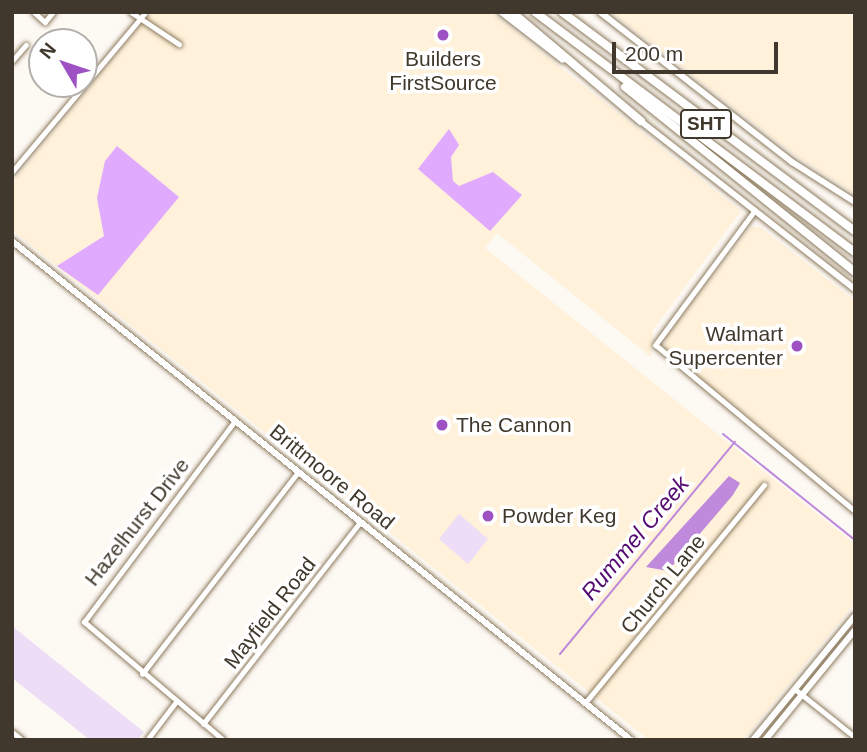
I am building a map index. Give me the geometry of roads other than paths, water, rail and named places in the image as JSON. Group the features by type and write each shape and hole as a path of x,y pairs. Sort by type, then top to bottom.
{"highway":[{"path":"512,12 641,121"},
{"name":"SHT","path":"535,12 855,252"},
{"name":"SHT","path":"562,12 855,231"},
{"path":"620,78 632,96 855,272"}],"main road":[{"path":"501,12 855,289"},
{"path":"600,12 792,162 855,202"},
{"name":"Brittmoore Road","path":"12,241 631,740"},
{"path":"754,740 855,616"},
{"path":"765,740 855,630"}],"street":[{"path":"34,12 45,22 53,12"},
{"path":"131,12 179,44"},
{"path":"12,172 144,14"},
{"path":"12,61 26,45"},
{"path":"756,211 656,345 855,511"},
{"name":"Hazelhurst Drive","path":"223,740 86,626 85,616 235,421"},
{"path":"142,674 298,472"},
{"name":"Church Lane","path":"585,703 764,485"},
{"name":"Mayfield Road","path":"203,724 360,522"},
{"path":"795,689 855,737"},
{"path":"147,740 176,702"},
{"path":"12,732 22,740"}],"waterway":[{"path":"723,434 855,540"},
{"name":"Rummel Creek","path":"560,654 735,442"}],"place":[{"name":"Builders FirstSource","path":"443,35"},
{"name":"Walmart Supercenter","path":"797,346"},
{"name":"The Cannon","path":"442,425"},
{"name":"Powder Keg","path":"488,516"}]}
